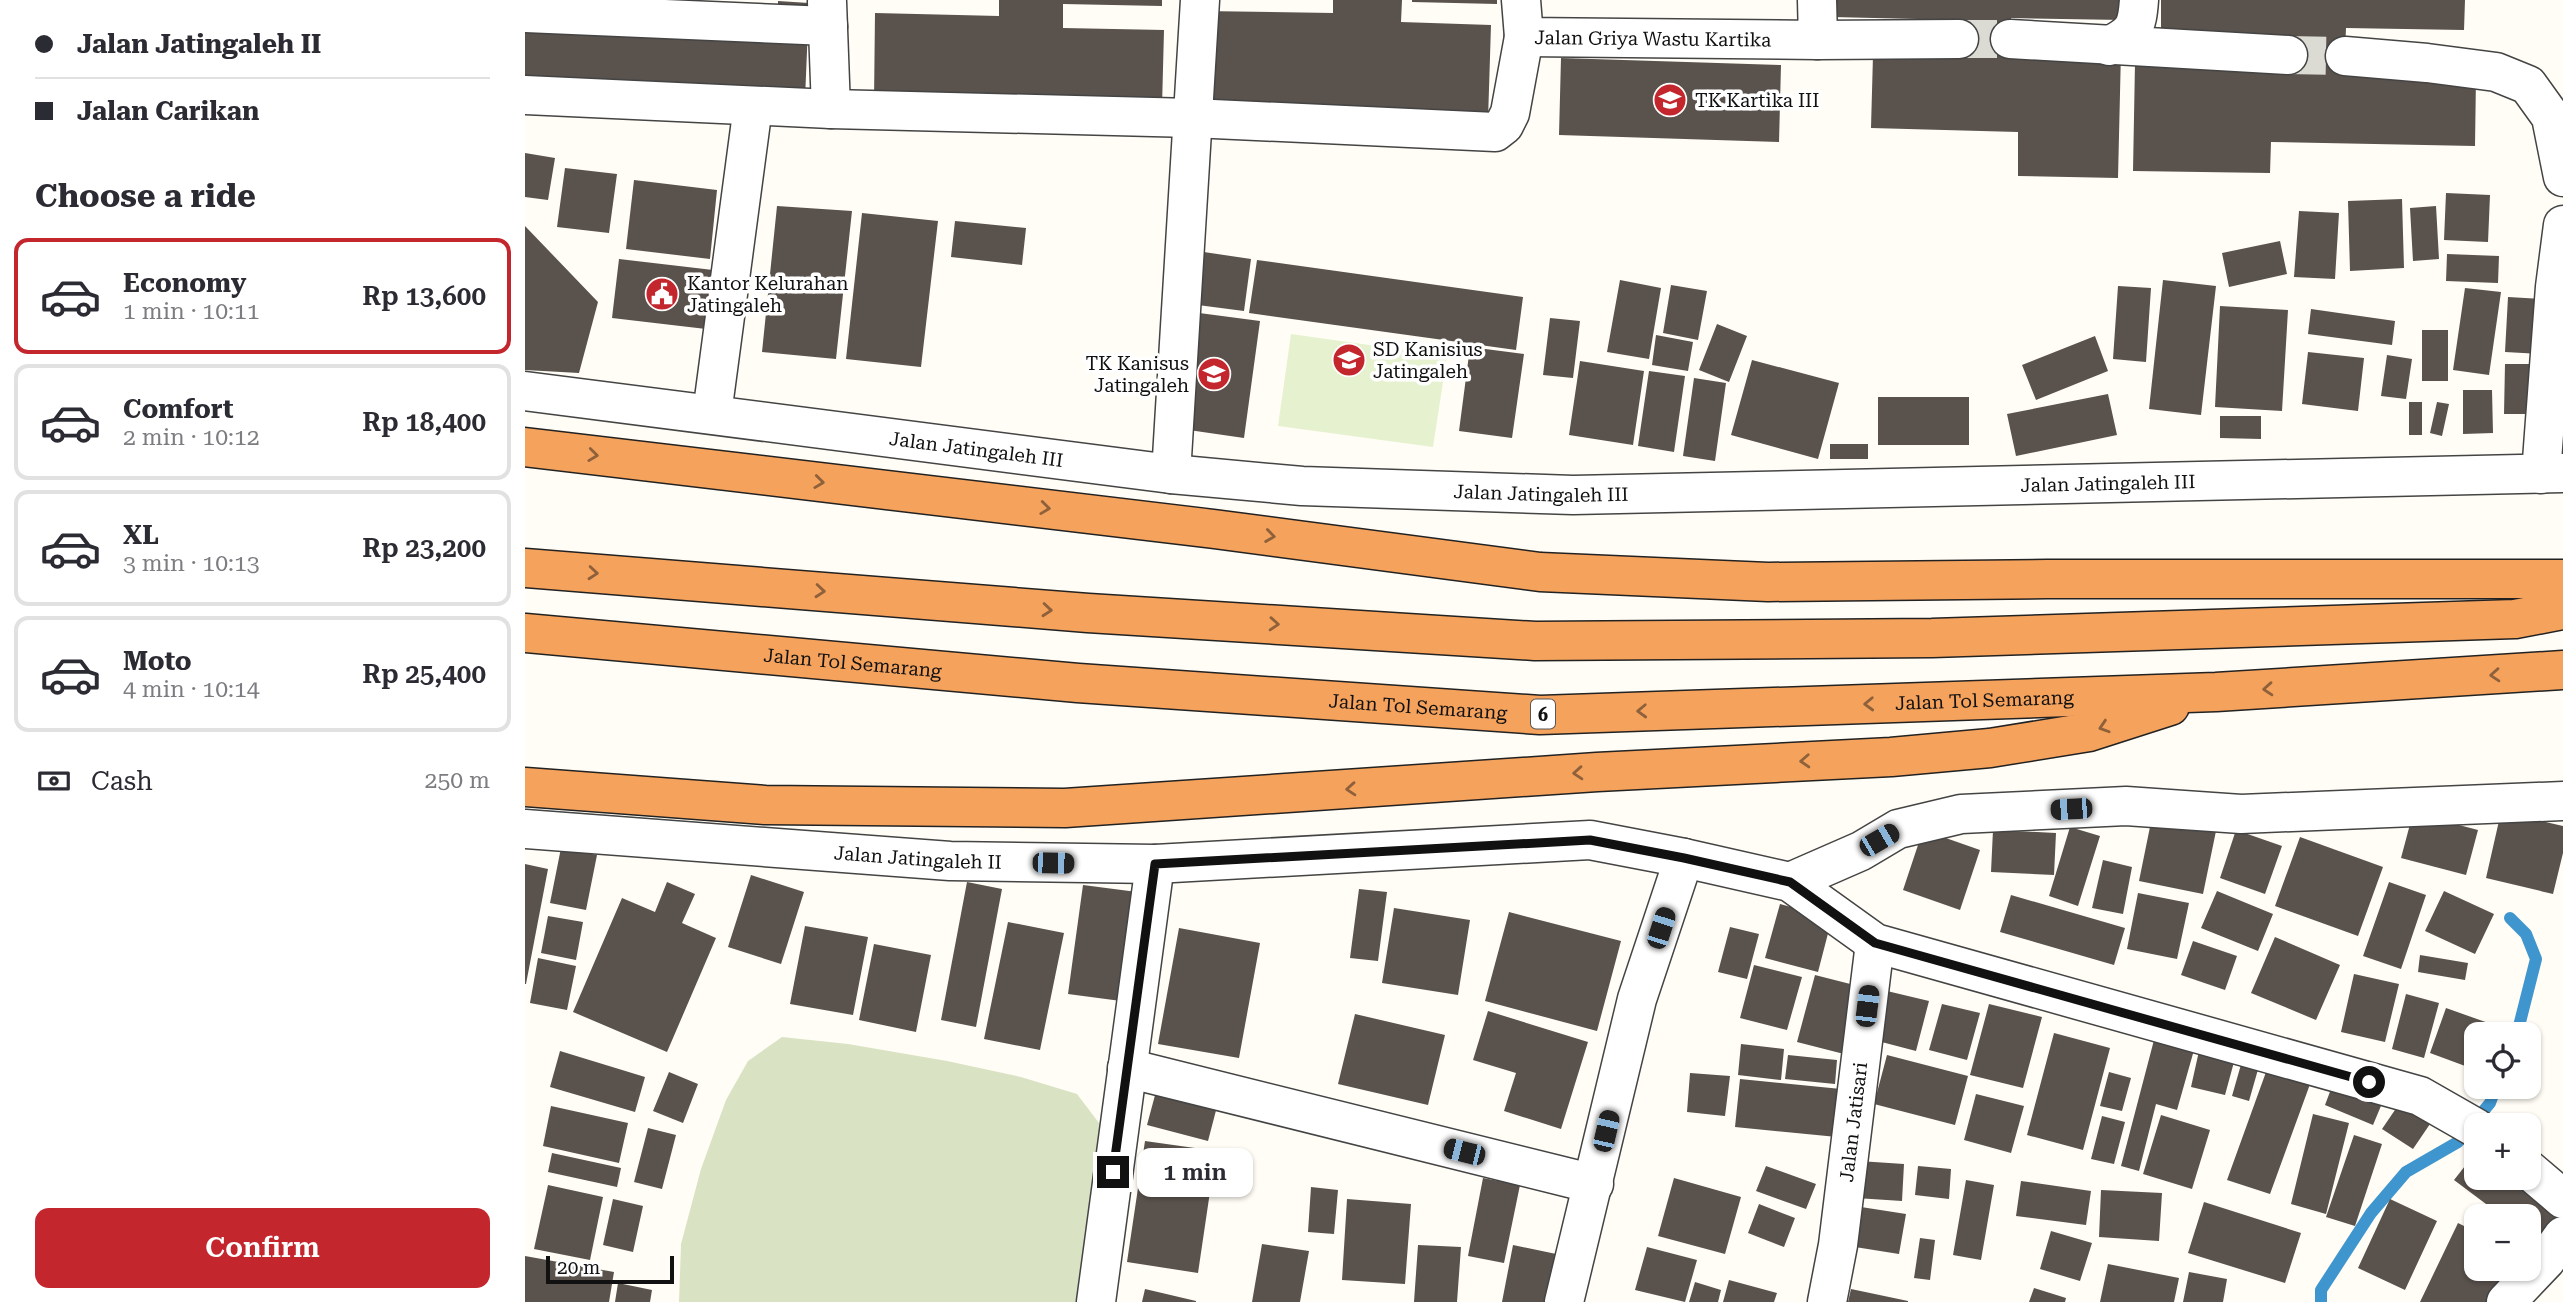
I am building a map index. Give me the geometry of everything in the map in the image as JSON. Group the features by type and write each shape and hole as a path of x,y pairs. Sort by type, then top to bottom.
{"highway":[{"path":"525,447 1214,528 1540,572 1768,582 2563,579"},
{"path":"525,568 1088,613 1535,640 1946,637 2515,620 2563,610"},
{"name":"Jalan Tol Semarang","path":"525,633 1078,683 1540,715 2215,692 2563,670"},
{"path":"525,787 765,805 1065,808 1597,772 1891,757 1990,748 2089,732 2215,692"}],"street":[{"path":"1171,474 1200,0"},
{"path":"1817,0 1818,40"},
{"path":"2109,47 2125,38 2134,27 2139,0"},
{"path":"525,13 828,13 831,109"},
{"path":"525,95 831,109 1192,118 1495,132 1504,125 1510,113 1523,18"},
{"name":"Jalan Griya Wastu Kartika","path":"1523,18 1818,40 1959,39"},
{"path":"2010,39 2109,47 2288,55"},
{"path":"2345,56 2496,72 2528,85 2551,117 2563,177"},
{"path":"712,414 753,106"},
{"path":"2552,474 2563,225"},
{"name":"Jalan Jatingaleh III","path":"525,391 1171,474 1302,486 1573,495 2552,474"},
{"path":"1790,882 1861,850 1898,829 1961,814 2126,806 2241,814 2563,801"},
{"name":"Jalan Jatingaleh II","path":"525,829 950,861 1155,864 1590,840 1790,882 1875,943 2420,1096 2464,1121"},
{"path":"1564,1302 1637,999 1684,858"},
{"path":"1096,1302 1155,864"},
{"name":"Jalan Jatisari","path":"1827,1302 1838,1245 1875,943"},
{"path":"1127,1068 1594,1184"},
{"path":"2541,1180 2563,1199"},
{"path":"2506,1302 2546,1260 2563,1236"}],"green space":[{"path":"1291,334 1447,356 1433,447 1278,426"},
{"path":"782,1037 848,1044 947,1061 1021,1077 1077,1094 1102,1127 1093,1210 1077,1302 679,1302 681,1244 701,1169 726,1100 748,1061"}],"building":[{"path":"525,0 697,0 696,23 778,26 778,1 809,3 805,99 525,88"},
{"path":"999,0 1162,0 1162,6 1063,4 1063,28 1164,30 1162,107 874,101 875,13 999,16"},
{"path":"1333,0 1402,0 1401,22 1491,25 1488,120 1200,114 1202,11 1333,13"},
{"path":"1497,0 1497,4 1412,2"},
{"path":"1832,0 2124,0 2123,20 2011,18 2010,49 2121,51 2118,178 2018,176 2018,132 1871,128 1873,55 1959,57 1960,20 1832,17"},
{"path":"2161,0 2465,0 2464,30 2346,28 2344,73 2476,76 2475,146 2271,142 2270,173 2133,171 2135,63 2161,36"},
{"name":"TK Kartika III","path":"1561,58 1781,65 1779,142 1559,135"},
{"path":"525,153 555,158 548,200 525,197"},
{"path":"565,168 617,174 609,233 557,227"},
{"path":"634,180 717,190 710,259 626,249"},
{"path":"2446,193 2490,195 2488,242 2444,240"},
{"path":"2402,199 2404,268 2350,271 2348,201"},
{"path":"777,206 852,211 836,359 762,352"},
{"path":"2436,206 2439,259 2413,261 2410,208"},
{"path":"2299,211 2339,213 2335,279 2294,277"},
{"path":"862,213 938,221 921,367 846,359"},
{"path":"955,221 1026,228 1022,265 951,257"},
{"path":"525,226 598,302 579,373 525,370"},
{"path":"2280,241 2287,274 2229,287 2222,253"},
{"path":"1197,251 1251,259 1244,311 1190,304"},
{"path":"2447,254 2499,256 2498,283 2446,281"},
{"name":"Kantor Kelurahan Jatingaleh","path":"619,259 713,270 706,329 612,318"},
{"path":"1257,260 1523,297 1516,350 1249,313"},
{"path":"1620,280 1661,288 1649,359 1607,352"},
{"path":"2163,280 2216,286 2201,415 2149,409"},
{"path":"1671,285 1707,291 1698,340 1663,333"},
{"path":"2118,286 2151,288 2146,362 2113,359"},
{"path":"2465,288 2501,292 2489,375 2453,370"},
{"path":"2508,297 2544,299 2541,354 2505,352"},
{"path":"2220,306 2288,310 2282,411 2215,407"},
{"path":"2311,309 2395,321 2392,345 2308,334"},
{"name":"TK Kanisus Jatingaleh","path":"1184,311 1260,321 1244,438 1168,427"},
{"path":"1550,318 1580,321 1573,378 1543,375"},
{"path":"1717,324 1747,336 1729,382 1699,370"},
{"path":"2422,330 2448,330 2448,381 2422,381"},
{"path":"1656,335 1693,342 1688,371 1652,365"},
{"path":"2095,336 2108,371 2036,400 2022,365"},
{"path":"1470,347 1524,354 1512,438 1459,431"},
{"path":"2308,352 2364,358 2358,411 2302,404"},
{"path":"2387,355 2412,359 2406,399 2381,396"},
{"path":"1752,360 1839,383 1818,459 1731,435"},
{"path":"1580,361 1644,371 1633,445 1569,435"},
{"path":"2505,364 2546,364 2546,414 2504,414"},
{"path":"1649,371 1685,376 1674,452 1638,446"},
{"path":"1694,378 1726,383 1715,461 1683,456"},
{"path":"2463,390 2492,390 2493,433 2463,434"},
{"path":"2108,394 2117,435 2016,456 2007,414"},
{"path":"1878,397 1969,397 1969,445 1878,445"},
{"path":"2409,402 2422,402 2422,435 2409,435"},
{"path":"2437,402 2449,404 2442,436 2430,433"},
{"path":"2220,416 2261,416 2261,439 2220,438"},
{"path":"1830,444 1868,444 1868,459 1830,459"},
{"path":"2501,812 2563,826 2563,853 2553,894 2486,878"},
{"path":"2413,813 2478,830 2466,875 2401,858"},
{"path":"2152,817 2216,831 2203,894 2139,881"},
{"path":"2070,827 2100,836 2078,906 2049,896"},
{"path":"1923,830 1980,850 1960,910 1903,890"},
{"path":"1993,830 2056,833 2054,875 1991,872"},
{"path":"2236,830 2282,846 2265,894 2220,878"},
{"path":"2300,837 2383,867 2358,936 2275,906"},
{"path":"561,848 597,855 586,910 550,903"},
{"path":"2103,860 2132,867 2123,914 2092,908"},
{"path":"525,864 548,869 526,984 525,984"},
{"path":"751,875 804,892 781,964 728,947"},
{"path":"667,882 695,894 682,923 716,938 667,1052 573,1012 622,898 655,912"},
{"path":"967,882 1002,889 976,1027 941,1020"},
{"path":"2389,882 2426,895 2401,969 2363,956"},
{"path":"1083,885 1137,892 1121,1001 1068,994"},
{"path":"1359,889 1387,892 1378,961 1350,958"},
{"path":"2217,891 2273,914 2258,951 2201,928"},
{"path":"2444,891 2494,914 2475,954 2425,931"},
{"path":"2138,893 2189,903 2177,959 2127,949"},
{"path":"2011,895 2125,928 2114,965 2000,932"},
{"path":"1780,904 1832,918 1818,972 1765,958"},
{"path":"1394,908 1470,920 1458,995 1382,983"},
{"path":"1509,912 1621,941 1597,1031 1485,1001"},
{"path":"548,916 583,922 576,960 541,953"},
{"path":"1008,922 1064,933 1040,1050 984,1039"},
{"path":"805,926 868,937 853,1015 790,1004"},
{"path":"1730,927 1759,934 1747,979 1718,972"},
{"path":"1179,928 1260,943 1239,1058 1158,1044"},
{"path":"2275,937 2340,965 2316,1020 2251,993"},
{"path":"2193,941 2237,956 2225,990 2181,975"},
{"path":"874,944 931,955 916,1032 859,1020"},
{"path":"2420,955 2468,963 2465,980 2418,972"},
{"path":"538,958 576,966 567,1010 530,1003"},
{"path":"1754,965 1802,977 1787,1030 1740,1018"},
{"path":"2354,974 2399,984 2385,1042 2341,1032"},
{"path":"1815,975 1862,987 1844,1054 1797,1042"},
{"path":"1887,991 1929,1001 1916,1051 1874,1040"},
{"path":"2406,994 2439,1003 2424,1058 2392,1049"},
{"path":"1942,1004 1980,1013 1967,1060 1929,1050"},
{"path":"1989,1004 2042,1017 2023,1088 1970,1075"},
{"path":"2446,1008 2485,1022 2464,1022 2464,1066 2430,1053"},
{"path":"1488,1011 1588,1042 1561,1129 1504,1111 1516,1073 1473,1060"},
{"path":"1355,1014 1445,1035 1428,1105 1338,1084"},
{"path":"2054,1033 2110,1048 2083,1150 2027,1135"},
{"path":"2154,1040 2194,1050 2177,1110 2156,1104 2139,1171 2121,1166"},
{"path":"2201,1042 2237,1051 2225,1095 2191,1087"},
{"path":"1741,1044 1784,1049 1781,1080 1738,1075"},
{"path":"560,1051 645,1077 635,1112 550,1087"},
{"path":"2244,1054 2261,1059 2249,1101 2232,1096"},
{"path":"1788,1055 1837,1060 1835,1084 1785,1079"},
{"path":"1887,1055 1968,1076 1955,1125 1874,1104"},
{"path":"2270,1061 2313,1076 2270,1194 2227,1180"},
{"path":"669,1072 698,1084 683,1123 653,1111"},
{"path":"2109,1072 2131,1078 2122,1111 2100,1106"},
{"path":"1690,1073 1730,1076 1725,1116 1687,1112"},
{"path":"1740,1079 1841,1089 1837,1137 1735,1127"},
{"path":"2334,1081 2383,1101 2373,1125 2325,1105"},
{"path":"1158,1084 1219,1099 1208,1141 1147,1125"},
{"path":"1976,1094 2024,1106 2011,1153 1964,1140"},
{"path":"2399,1104 2430,1124 2413,1149 2382,1129"},
{"path":"551,1106 628,1123 619,1163 543,1146"},
{"path":"2313,1114 2349,1123 2326,1214 2291,1204"},
{"path":"2161,1115 2210,1130 2192,1189 2143,1174"},
{"path":"2102,1116 2125,1122 2114,1164 2091,1159"},
{"path":"648,1128 676,1135 662,1189 634,1182"},
{"path":"2354,1135 2382,1144 2355,1226 2326,1217"},
{"path":"1145,1141 1216,1151 1198,1273 1127,1262"},
{"path":"552,1153 621,1168 617,1187 548,1172"},
{"path":"1859,1161 1904,1164 1902,1201 1856,1198"},
{"path":"1766,1166 1816,1184 1806,1209 1756,1191"},
{"path":"1918,1166 1951,1169 1949,1199 1915,1195"},
{"path":"2464,1167 2464,1188 2454,1180"},
{"path":"1483,1178 1520,1185 1504,1263 1468,1256"},
{"path":"1674,1178 1741,1197 1725,1254 1658,1236"},
{"path":"1966,1180 1994,1185 1981,1260 1953,1255"},
{"path":"2021,1181 2091,1191 2086,1225 2016,1216"},
{"path":"548,1185 603,1197 590,1260 534,1249"},
{"path":"1311,1187 1338,1190 1334,1234 1308,1232"},
{"path":"2101,1190 2162,1193 2159,1241 2099,1237"},
{"path":"2467,1190 2539,1190 2563,1208 2563,1223 2544,1248 2541,1246 2541,1204 2486,1204"},
{"path":"613,1199 643,1206 633,1252 603,1245"},
{"path":"1347,1199 1411,1204 1405,1284 1342,1280"},
{"path":"2390,1199 2437,1221 2405,1290 2358,1268"},
{"path":"2204,1202 2301,1233 2285,1283 2188,1253"},
{"path":"1759,1204 1795,1218 1784,1247 1748,1233"},
{"path":"1861,1207 1906,1214 1899,1254 1855,1247"},
{"path":"2458,1223 2464,1226 2464,1281 2502,1281 2492,1302 2420,1302"},
{"path":"2051,1231 2092,1243 2080,1281 2040,1269"},
{"path":"1920,1238 1935,1240 1930,1280 1914,1278"},
{"path":"1262,1244 1309,1251 1300,1302 1252,1302"},
{"path":"1418,1245 1461,1247 1457,1302 1414,1302"},
{"path":"1513,1245 1561,1255 1551,1302 1502,1302"},
{"path":"1647,1247 1697,1260 1685,1302 1635,1290"},
{"path":"525,1256 614,1272 609,1302 525,1302"},
{"path":"2108,1264 2179,1278 2174,1302 2100,1302"},
{"path":"2189,1272 2227,1279 2223,1302 2183,1302"},
{"path":"1729,1280 1777,1293 1774,1302 1723,1302"},
{"path":"1695,1282 1721,1290 1718,1302 1689,1302"},
{"path":"618,1283 652,1290 650,1302 615,1302"},
{"path":"2034,1288 2066,1298 2065,1302 2029,1302"},
{"path":"1145,1289 1196,1301 1196,1302 1142,1302"},
{"path":"1851,1289 1908,1301 1908,1302 1848,1302"}],"waterway":[{"path":"2510,918 2526,934 2536,959 2520,1022"},
{"path":"2321,1302 2321,1290 2371,1213 2406,1172 2458,1142 2492,1099"}],"tunnel":[{"path":"1959,39 2010,39"},
{"path":"2288,55 2345,56"}],"place":[{"name":"TK Kartika III","path":"1670,100"},
{"name":"Kantor Kelurahan Jatingaleh","path":"662,294"},
{"name":"SD Kanisius Jatingaleh","path":"1349,360"},
{"name":"TK Kanisus Jatingaleh","path":"1214,374"}],"route":[{"path":"1113,1172 1155,864 1590,840 1790,882 1875,943 2369,1082"}]}
